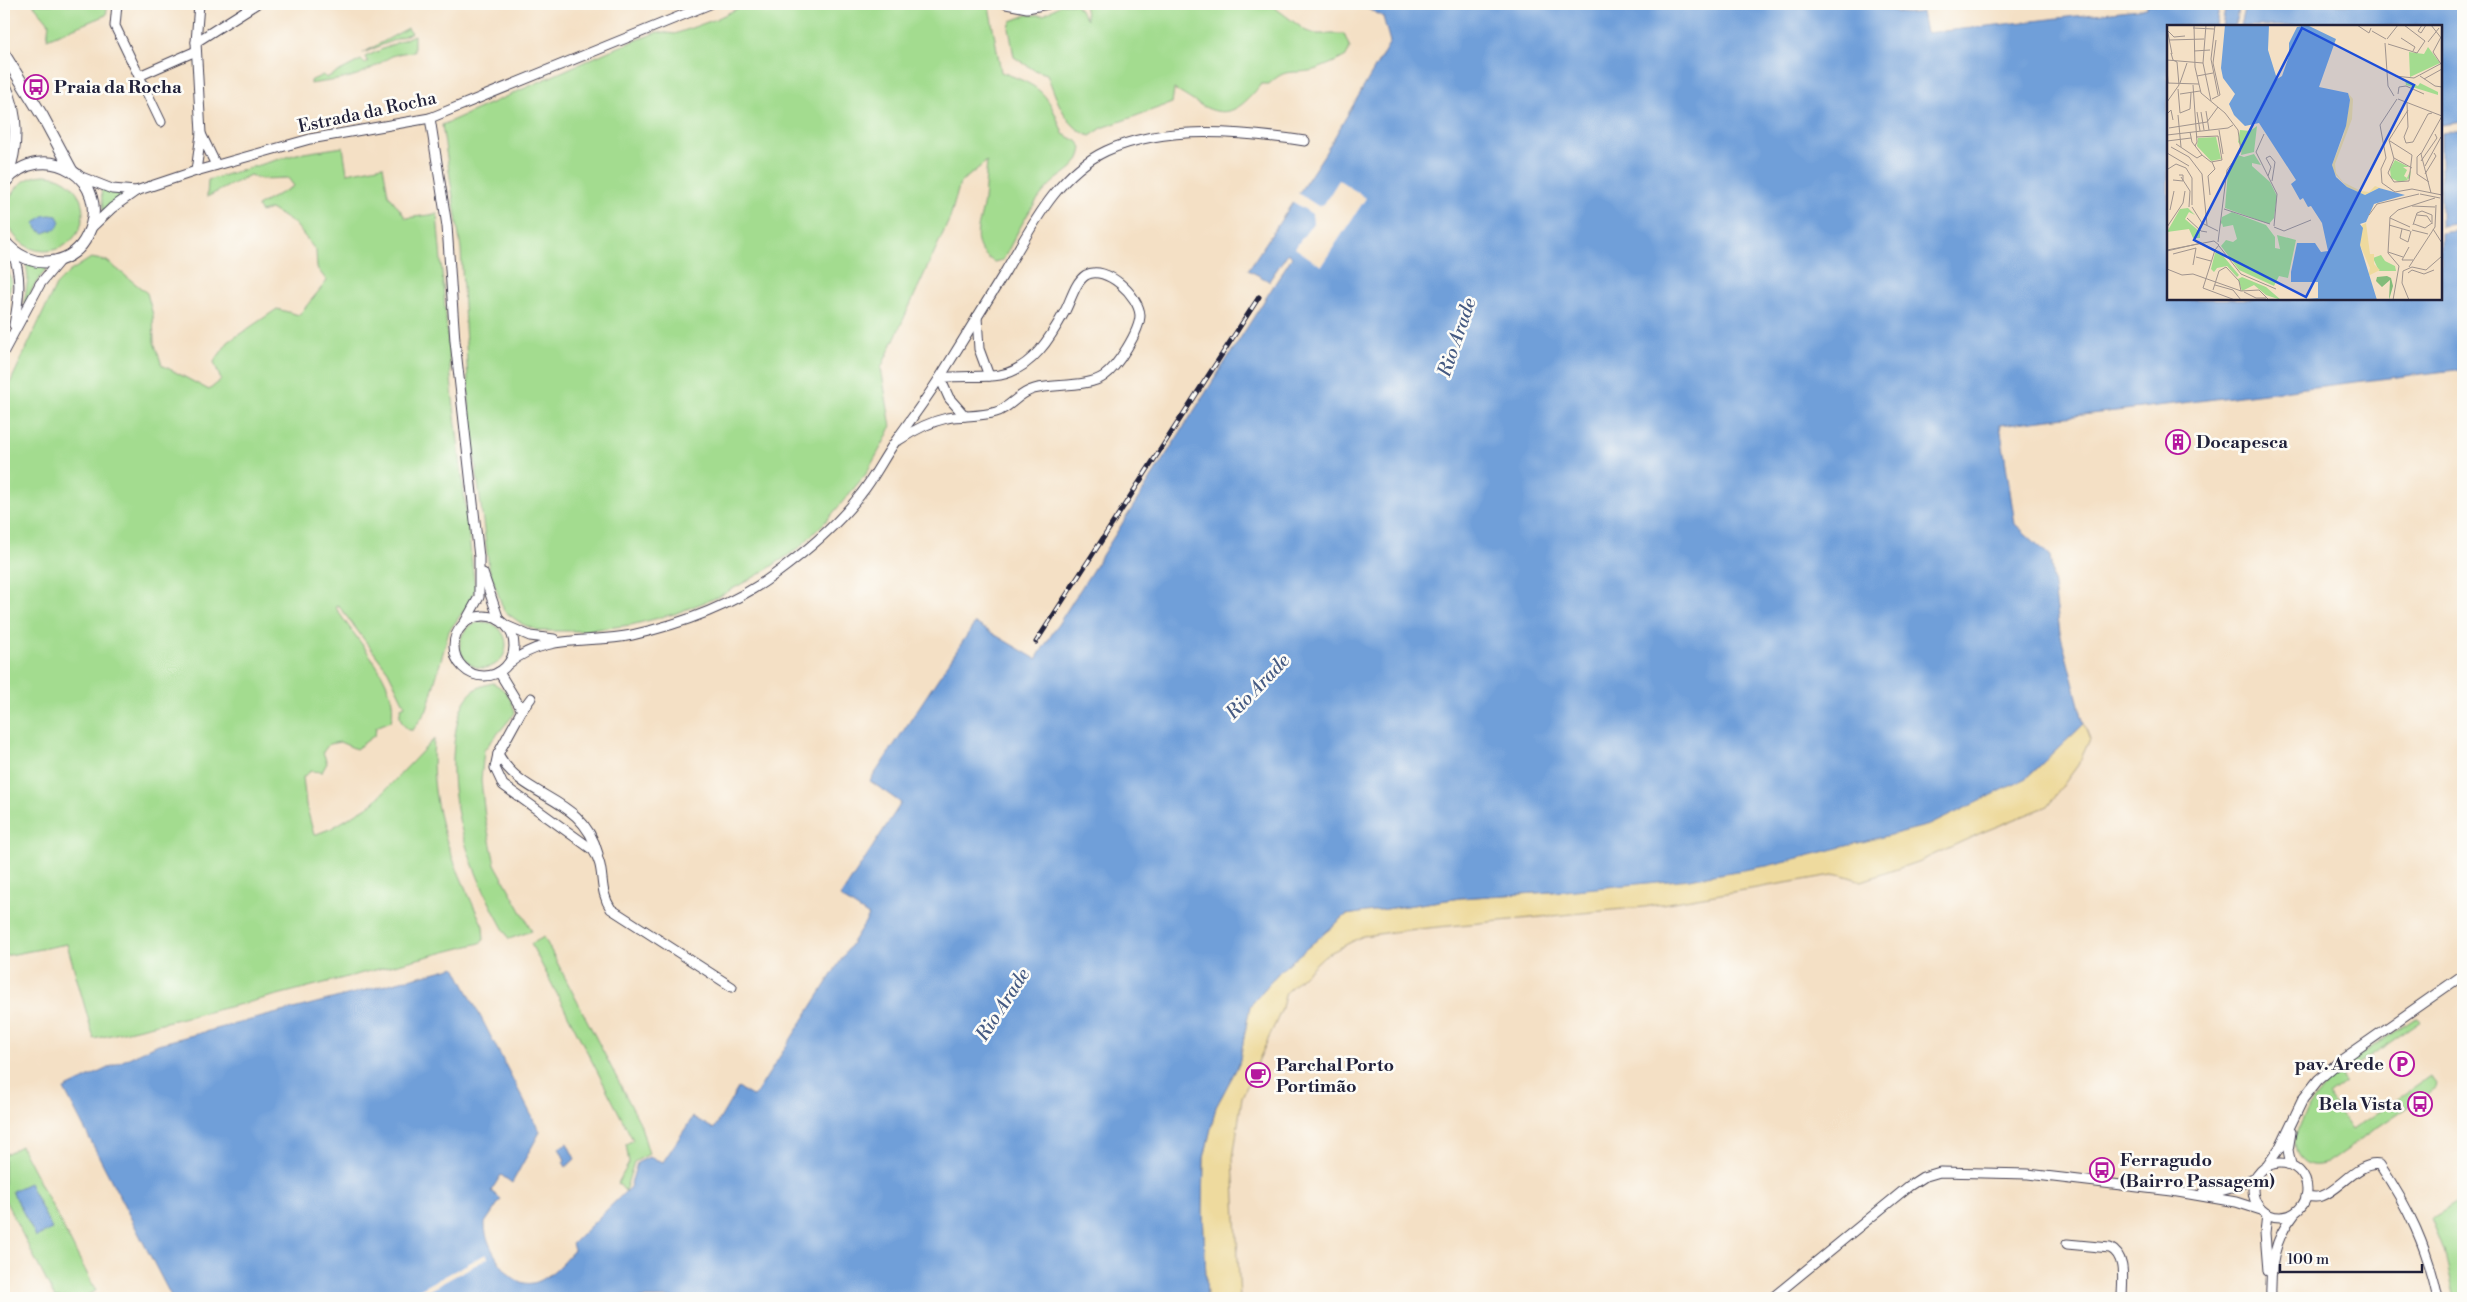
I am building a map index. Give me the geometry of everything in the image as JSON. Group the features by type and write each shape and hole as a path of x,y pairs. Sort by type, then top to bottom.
{"main road":[{"path":"4,54 75,173 90,192 93,202 92,228 78,249 60,260 39,262 20,256 6,243"},
{"path":"4,83 10,96 15,122 14,149 4,183"},
{"path":"4,183 18,170 36,163 54,164 75,173"}],"street":[{"path":"117,4 115,26 161,122"},
{"path":"196,171 201,134 196,47 198,4"},
{"path":"139,76 196,47 256,4"},
{"name":"Estrada da Rocha","path":"92,228 112,208 136,191 216,165 310,139 430,118 710,4"},
{"path":"1006,4 1027,8 1048,4"},
{"path":"430,118 447,226 455,341 480,557 479,597 457,634 454,646 460,664 470,672 481,676 499,672 532,648 577,640 630,635 694,618 764,582 814,546 862,494 894,443 940,378 1032,226 1059,188 1087,163 1104,151 1144,137 1180,134 1265,135 1305,141"},
{"path":"201,134 216,165"},
{"name":"Estrada da Rocha","path":"75,173 112,189 136,191"},
{"path":"6,243 19,270 21,283 12,333"},
{"path":"4,351 40,284 60,260"},
{"path":"894,443 919,427 947,418 996,412 1018,395 1033,389 1103,377 1115,366 1138,328 1140,315 1137,304 1131,293 1106,275 1099,273 1085,276 1042,348 1031,360 1017,369 1001,375 940,378"},
{"path":"977,317 979,349 989,376"},
{"path":"940,378 949,398 965,416"},
{"path":"480,557 502,622 513,640 514,652 508,664"},
{"path":"464,624 481,616 502,622 530,636 577,640"},
{"path":"499,672 522,710"},
{"path":"531,698 522,710 498,754 495,768 503,785 582,840 600,859"},
{"path":"498,754 503,764 514,774 578,817 594,838 600,859 601,888 611,909 732,987"},
{"path":"2172,1192 2215,1192 2256,1178 2280,1147 2303,1099 2318,1080 2340,1061 2463,975"},
{"path":"2271,1295 2273,1263 2278,1238 2295,1212 2303,1204 2306,1196 2304,1179 2291,1165 2288,1150 2294,1120"},
{"path":"2267,1166 2279,1163 2291,1165"},
{"path":"2306,1196 2322,1196 2361,1170 2374,1164 2380,1165 2420,1232 2432,1268 2438,1298"},
{"path":"1772,1298 1909,1186 1923,1177 1940,1172 2028,1174 2236,1202 2282,1217 2295,1212"},
{"path":"2256,1178 2253,1195 2264,1212 2271,1295"},
{"path":"2067,1244 2115,1250 2120,1257 2122,1266 2122,1298"}],"green space":[{"path":"33,4 108,4 106,15 47,39 49,23"},
{"path":"747,4 981,4 989,6 1001,72 1026,82 1042,93 1053,109 1063,134 1077,141 1082,147 1081,154 1075,165 1043,192 1024,220 1003,260 994,262 985,255 978,241 977,234 984,200 987,161 960,183 950,218 881,368 891,427 866,474 828,519 799,548 763,572 718,597 674,614 631,625 581,631 539,631 522,624 504,611 489,568 470,420 461,249 442,125 611,50 658,32 675,34 716,19"},
{"path":"1062,4 1076,4 1087,20 1084,4 1270,4 1306,31 1316,34 1344,34 1350,48 1346,56 1328,65 1309,71 1284,74 1269,84 1261,84 1240,106 1230,111 1220,112 1200,105 1174,89 1172,103 1102,128 1090,136 1074,126 1062,111 1047,74 1034,70 1014,57 1009,28 1011,21 1027,15 1044,15"},
{"path":"408,28 411,33 363,53"},
{"path":"414,35 414,52 392,56 358,75 310,84 310,81 323,75 326,78 361,60 365,64 368,62 365,57"},
{"path":"343,147 347,173 383,166 388,194 406,218 437,214 452,390 475,589 468,605 449,631 427,710 413,730 409,730 401,720 401,708 405,706 388,671 338,605 335,606 383,676 392,706 391,721 376,727 375,735 356,749 340,742 329,744 323,752 327,763 322,772 311,771 303,777 306,805 314,835 332,828 372,804 434,739 433,765 439,813 453,858 483,926 484,940 480,943 250,1002 94,1039 67,944 4,956 4,396 56,285 69,272 91,258 107,261 147,293 153,315 154,342 162,365 209,390 221,380 214,362 228,342 277,309 299,315 327,281 317,268 316,251 295,224 271,209 261,212 257,206 294,186 288,178 261,179 250,175 207,197 208,180 297,154"},
{"path":"38,175 52,175 66,181 77,192 83,206 80,228 72,240 52,251 38,251 24,245 13,234 7,220 7,206 13,192 24,181"},
{"path":"101,188 127,193 103,212"},
{"path":"4,259 12,282 4,307"},
{"path":"26,261 49,265 34,286 26,304 24,303 28,279"},
{"path":"488,622 500,628 505,636 505,654 500,662 492,667 478,668 466,662 461,654 460,640 466,628 474,623"},
{"path":"493,683 508,695 515,713 484,750 481,780 485,817 495,864 532,931 509,939 483,890 473,864 457,811 454,784 453,757 460,712 471,693 484,685"},
{"path":"544,937 640,1123 649,1154 634,1162 625,1191 618,1183 629,1163 626,1144 633,1140 531,944"},
{"path":"2418,1018 2421,1021 2341,1076 2345,1082 2328,1095 2352,1130 2430,1076 2436,1084 2435,1089 2327,1163 2314,1165 2302,1160 2297,1153 2295,1143 2297,1133 2306,1112 2319,1093 2344,1067"},
{"path":"21,1146 96,1291 81,1298 55,1298 4,1198 4,1155"},
{"path":"2463,1199 2463,1298 2455,1298 2444,1250 2431,1218"}],"sand":[{"path":"2084,724 2090,739 2078,765 2048,806 1983,832 1920,861 1862,881 1839,874 1644,907 1363,936 1324,956 1286,992 1281,1011 1242,1097 1233,1159 1240,1298 1207,1298 1203,1213 1204,1158 1216,1107 1239,1064 1250,1006 1280,971 1346,915 1460,898 1565,891 2027,778"}],"water":[{"name":"Rio Arade","path":"1361,4 1883,4 1901,13 1922,12 1926,33 2147,8 2147,4 2220,4 2216,25 2167,25 2167,300 2442,300 2442,233 2463,230 2463,369 2000,425 2015,524 2050,556 2060,632 2084,724 2027,778 1930,825 1767,866 1689,879 1565,891 1460,898 1346,915 1280,971 1250,1006 1239,1064 1216,1107 1204,1158 1203,1213 1207,1298 172,1298 64,1089 158,1044 455,967 540,1132 512,1183 501,1175 491,1191 501,1199 485,1223 487,1239 500,1263 510,1275 519,1281 529,1283 538,1282 547,1277 574,1250 572,1244 630,1187 637,1163 649,1157 663,1162 693,1117 714,1129 738,1088 754,1097 869,916 840,897 901,803 870,781 975,623 1036,659 1292,257 1288,253 1269,281 1248,270 1324,155 1390,42 1383,17"},
{"path":"2226,4 2239,4 2235,25 2222,25"},
{"path":"2245,4 2463,4 2463,122 2442,125 2442,25 2240,25"},
{"path":"2463,130 2463,223 2442,226 2442,133"},
{"path":"43,216 57,216 60,222 57,228 44,233 37,229 35,223"},
{"path":"567,1143 575,1159 566,1167 559,1148"},
{"path":"29,1183 52,1229 36,1237 12,1191"}],"pier":[{"path":"1339,180 1366,198 1321,266 1295,248 1313,223 1312,214 1290,200 1295,191 1318,206 1324,204"},
{"path":"486,1254 488,1258 415,1298 404,1298"}],"railway":[{"path":"1036,642 1259,297"}],"place":[{"name":"Praia da Rocha","path":"36,87"},
{"name":"Docapesca","path":"2178,442"},
{"name":"pav. Arede","path":"2402,1064"},
{"name":"Parchal Porto Portimão","path":"1258,1075"},
{"name":"Bela Vista","path":"2420,1104"},
{"name":"Ferragudo (Bairro Passagem)","path":"2102,1170"}]}
